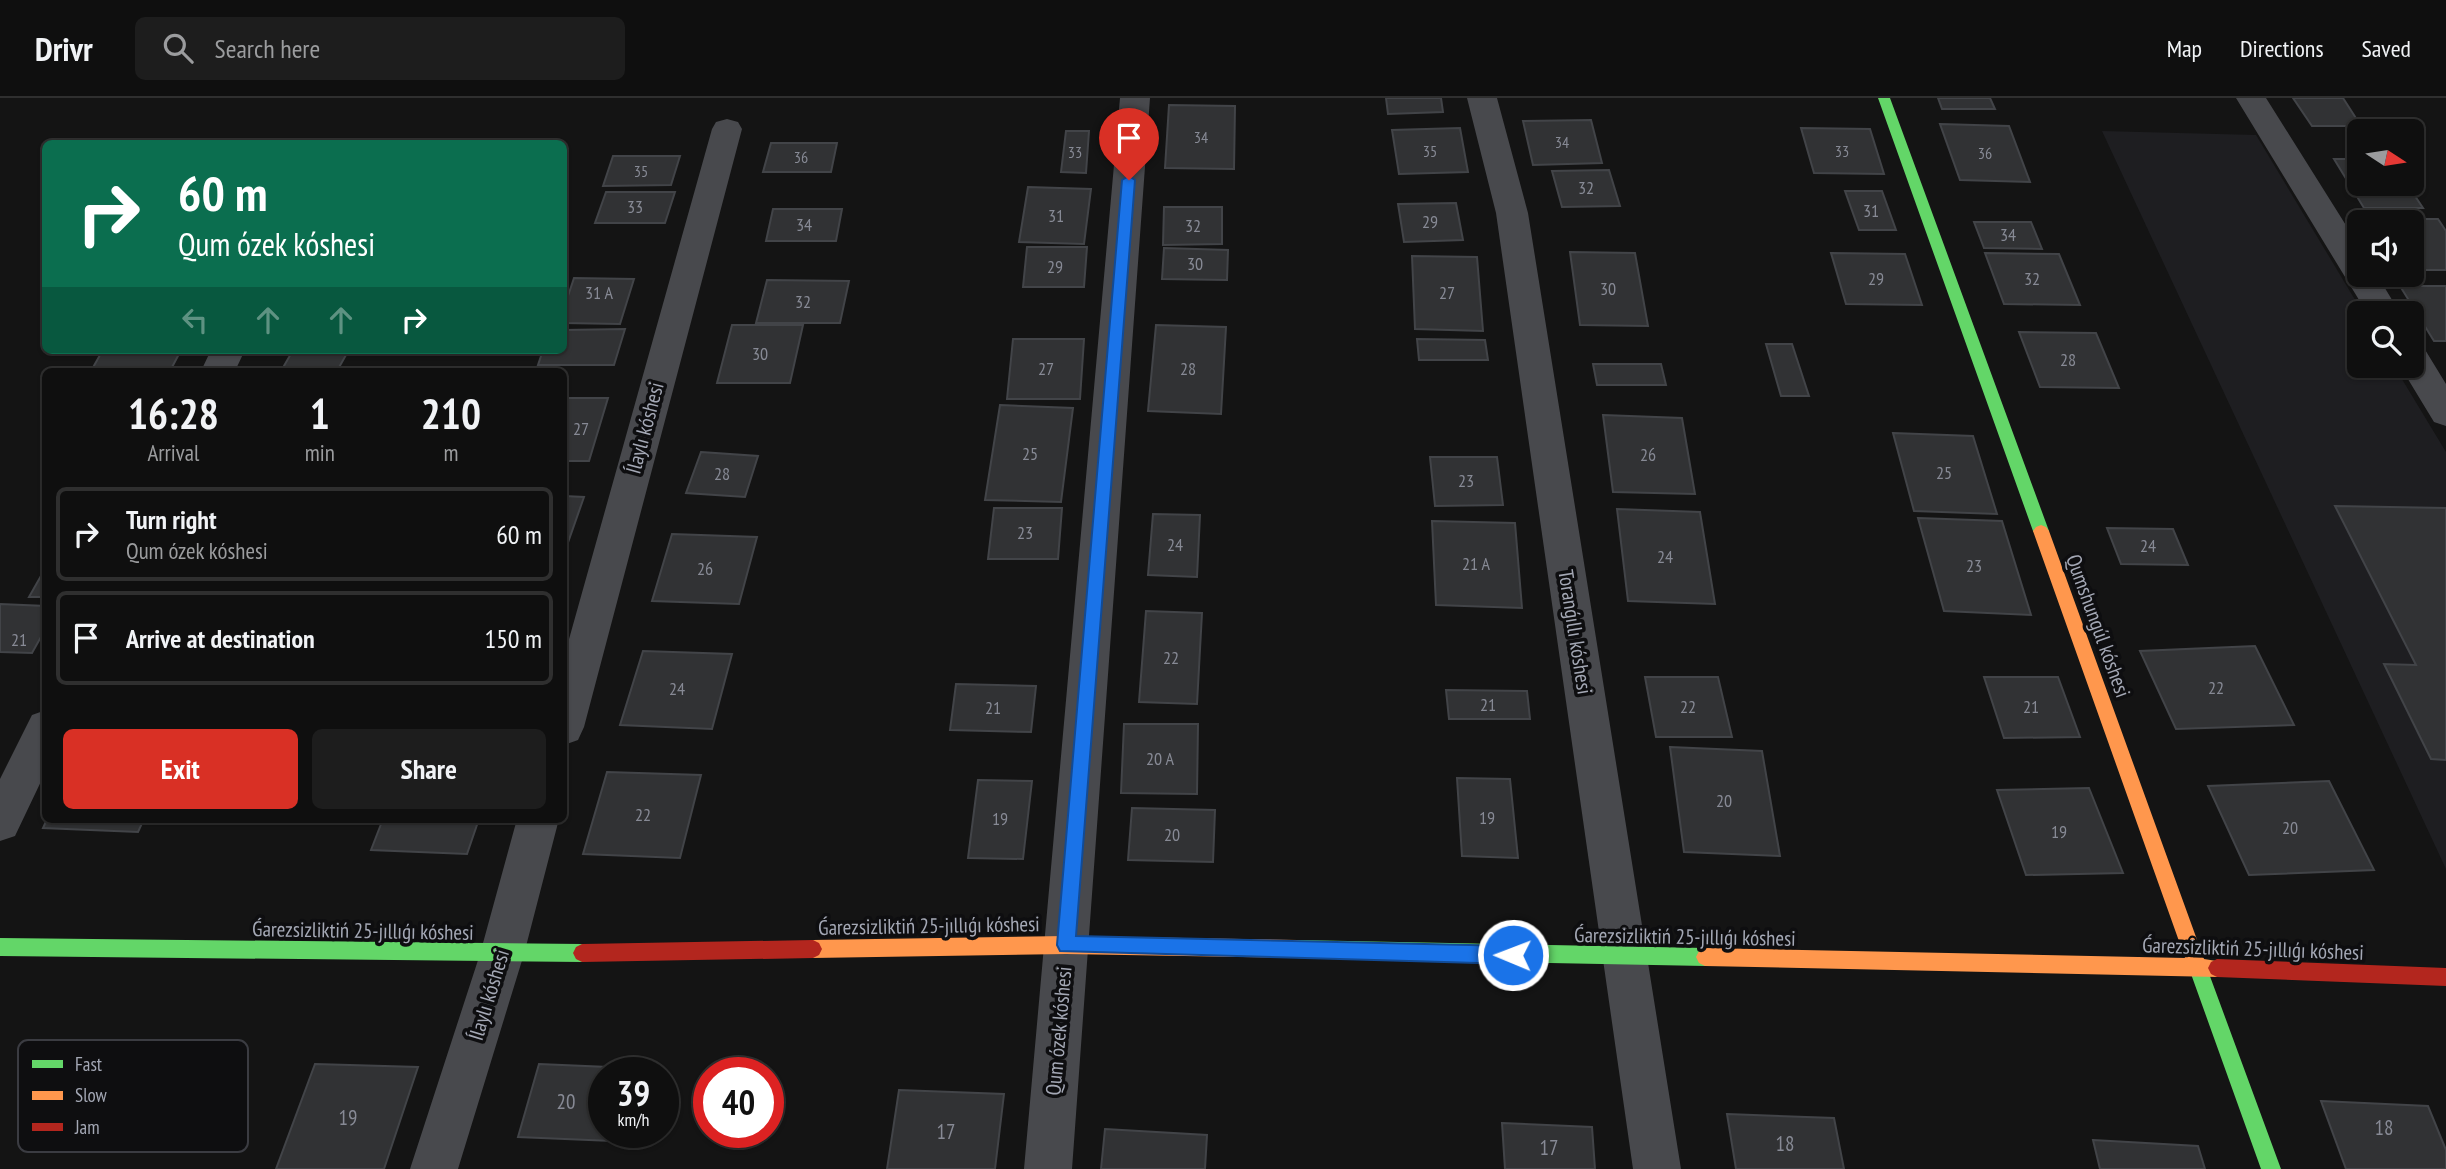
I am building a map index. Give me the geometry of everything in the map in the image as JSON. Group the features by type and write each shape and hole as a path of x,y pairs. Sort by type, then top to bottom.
{"street":[{"name":"Qum ózek kóshesi","path":"1048,1169 1135,98"},
{"name":"Toranǵıllı kóshesi","path":"1482,98 1512,213 1657,1169"},
{"name":"Qumshungúl kóshesi","path":"1884,98 2272,1169"},
{"path":"2251,98 2347,252"},
{"name":"Ílaylı kóshesi","path":"567,716 727,129"},
{"path":"2424,377 2446,413"},
{"path":"0,822 42,736"},
{"name":"Ílaylı kóshesi","path":"434,1169 502,954 537,823"},
{"name":"Ǵarezsizliktiń 25-jıllıǵı kóshesi","path":"0,947 502,954 1066,945 2200,967 2446,977"}],"shaded area":[{"path":"2102,131 2256,135 2356,301 2347,301 2347,378 2401,378 2446,452 2446,869"}],"building":[{"path":"1386,98 1441,98 1443,112 1388,114"},
{"path":"1938,98 1990,98 1995,109 1942,109"},
{"path":"2293,98 2343,98 2356,119 2347,119 2347,126 2312,126"},
{"path":"1169,105 1235,106 1234,169 1165,168"},
{"path":"1591,120 1602,163 1533,165 1523,121"},
{"path":"1940,124 2009,126 2030,182 1960,180"},
{"path":"1460,128 1468,172 1399,174 1392,130"},
{"path":"1801,128 1870,129 1884,174 1814,173"},
{"path":"1066,131 1089,131 1086,173 1061,172"},
{"path":"771,143 837,143 831,172 763,172"},
{"path":"613,156 680,156 671,185 603,186"},
{"path":"2334,159 2347,159 2347,180"},
{"path":"1609,170 1620,206 1562,207 1552,171"},
{"path":"1028,187 1091,189 1084,244 1019,242"},
{"path":"1845,191 1882,191 1896,230 1859,230"},
{"path":"606,192 675,192 665,223 595,223"},
{"path":"2357,196 2415,196 2423,208 2364,208"},
{"path":"1456,203 1463,240 1404,242 1398,204"},
{"path":"1164,207 1222,207 1222,244 1163,245"},
{"path":"773,209 842,209 836,241 766,241"},
{"path":"2424,219 2438,219 2446,231 2446,270 2424,270"},
{"path":"1974,222 2031,222 2042,249 1984,248"},
{"path":"1027,247 1087,247 1084,287 1023,287"},
{"path":"1164,248 1228,250 1227,280 1162,279"},
{"path":"1570,252 1635,253 1648,326 1580,325"},
{"path":"1831,253 1905,254 1922,305 1846,304"},
{"path":"1985,253 2059,254 2080,305 2004,304"},
{"path":"1412,256 1477,257 1483,331 1415,329"},
{"path":"574,278 634,279 620,324 567,323 567,299"},
{"path":"767,280 849,281 840,323 756,323"},
{"path":"2446,286 2446,341 2434,341 2424,325 2424,301 2409,301 2401,287"},
{"path":"732,325 803,325 790,383 717,383"},
{"path":"1156,325 1226,327 1221,414 1148,411"},
{"path":"625,329 614,365 538,365 542,354 567,354 567,330"},
{"path":"2019,332 2096,333 2119,388 2040,387"},
{"path":"1013,339 1084,339 1080,399 1007,399"},
{"path":"1417,339 1485,340 1488,360 1419,360"},
{"path":"1766,344 1792,344 1809,396 1781,396"},
{"path":"179,354 172,368 93,368 100,355"},
{"path":"291,354 346,355 339,368 283,368"},
{"path":"1593,364 1661,364 1666,385 1597,385"},
{"path":"567,398 608,398 589,461 567,461"},
{"path":"1000,405 1073,408 1061,502 985,500"},
{"path":"1603,415 1682,418 1695,494 1613,492"},
{"path":"1893,433 1973,436 1997,514 1914,511"},
{"path":"701,452 758,456 745,497 686,493"},
{"path":"1430,457 1497,457 1503,505 1435,506"},
{"path":"567,496 584,497 567,545"},
{"path":"2335,506 2446,508 2446,760 2431,759 2384,664 2416,665"},
{"path":"994,508 1062,508 1058,559 988,559"},
{"path":"1617,509 1700,512 1715,604 1628,601"},
{"path":"1153,514 1200,515 1197,577 1148,575"},
{"path":"1918,518 2002,521 2031,615 1944,611"},
{"path":"1432,521 1515,523 1522,608 1436,605"},
{"path":"2107,528 2173,529 2188,565 2121,564"},
{"path":"672,534 757,537 739,604 652,601"},
{"path":"42,574 42,597 29,597"},
{"path":"0,604 42,606 42,635 32,653 0,652"},
{"path":"1146,611 1202,613 1197,704 1139,702"},
{"path":"2255,646 2294,725 2176,729 2140,651"},
{"path":"643,651 732,654 712,729 620,725"},
{"path":"1645,677 1718,677 1732,737 1656,737"},
{"path":"1984,677 2058,677 2080,737 2004,738"},
{"path":"956,684 1036,686 1031,732 950,730"},
{"path":"1446,690 1527,691 1530,719 1449,719"},
{"path":"1124,724 1198,724 1197,794 1121,793"},
{"path":"1670,747 1762,751 1780,856 1684,852"},
{"path":"607,772 701,775 680,858 583,854"},
{"path":"1457,778 1510,779 1518,858 1462,856"},
{"path":"978,780 1032,781 1023,859 968,858"},
{"path":"2329,781 2374,870 2249,875 2208,786"},
{"path":"2089,788 2123,873 2026,875 1997,790"},
{"path":"1132,808 1215,810 1213,862 1128,860"},
{"path":"45,823 142,823 138,832 43,828"},
{"path":"381,823 478,823 467,854 371,850"},
{"path":"315,1064 418,1067 384,1169 276,1169"},
{"path":"539,1064 588,1066 588,1140 518,1137"},
{"path":"899,1090 1004,1094 995,1169 887,1169"},
{"path":"2321,1101 2428,1106 2446,1150 2446,1169 2346,1169"},
{"path":"1727,1114 1834,1118 1844,1169 1736,1169"},
{"path":"1502,1123 1592,1127 1595,1169 1505,1169"},
{"path":"1105,1129 1207,1135 1205,1169 1101,1169"},
{"path":"2093,1140 2198,1146 2205,1169 2100,1169"}],"traffic: fast":[{"path":"1884,98 2041,531"},
{"path":"0,947 582,953"},
{"path":"1297,949 1705,957"},
{"path":"2195,960 2271,1169"}],"traffic: slow":[{"path":"2041,531 2195,960"},
{"path":"813,949 1066,945 1297,949"},
{"path":"1705,957 2217,968"}],"traffic: jam":[{"path":"582,953 813,949"},
{"path":"2217,968 2446,977"}],"route":[{"path":"1129,180 1066,945 1513,955"}]}
